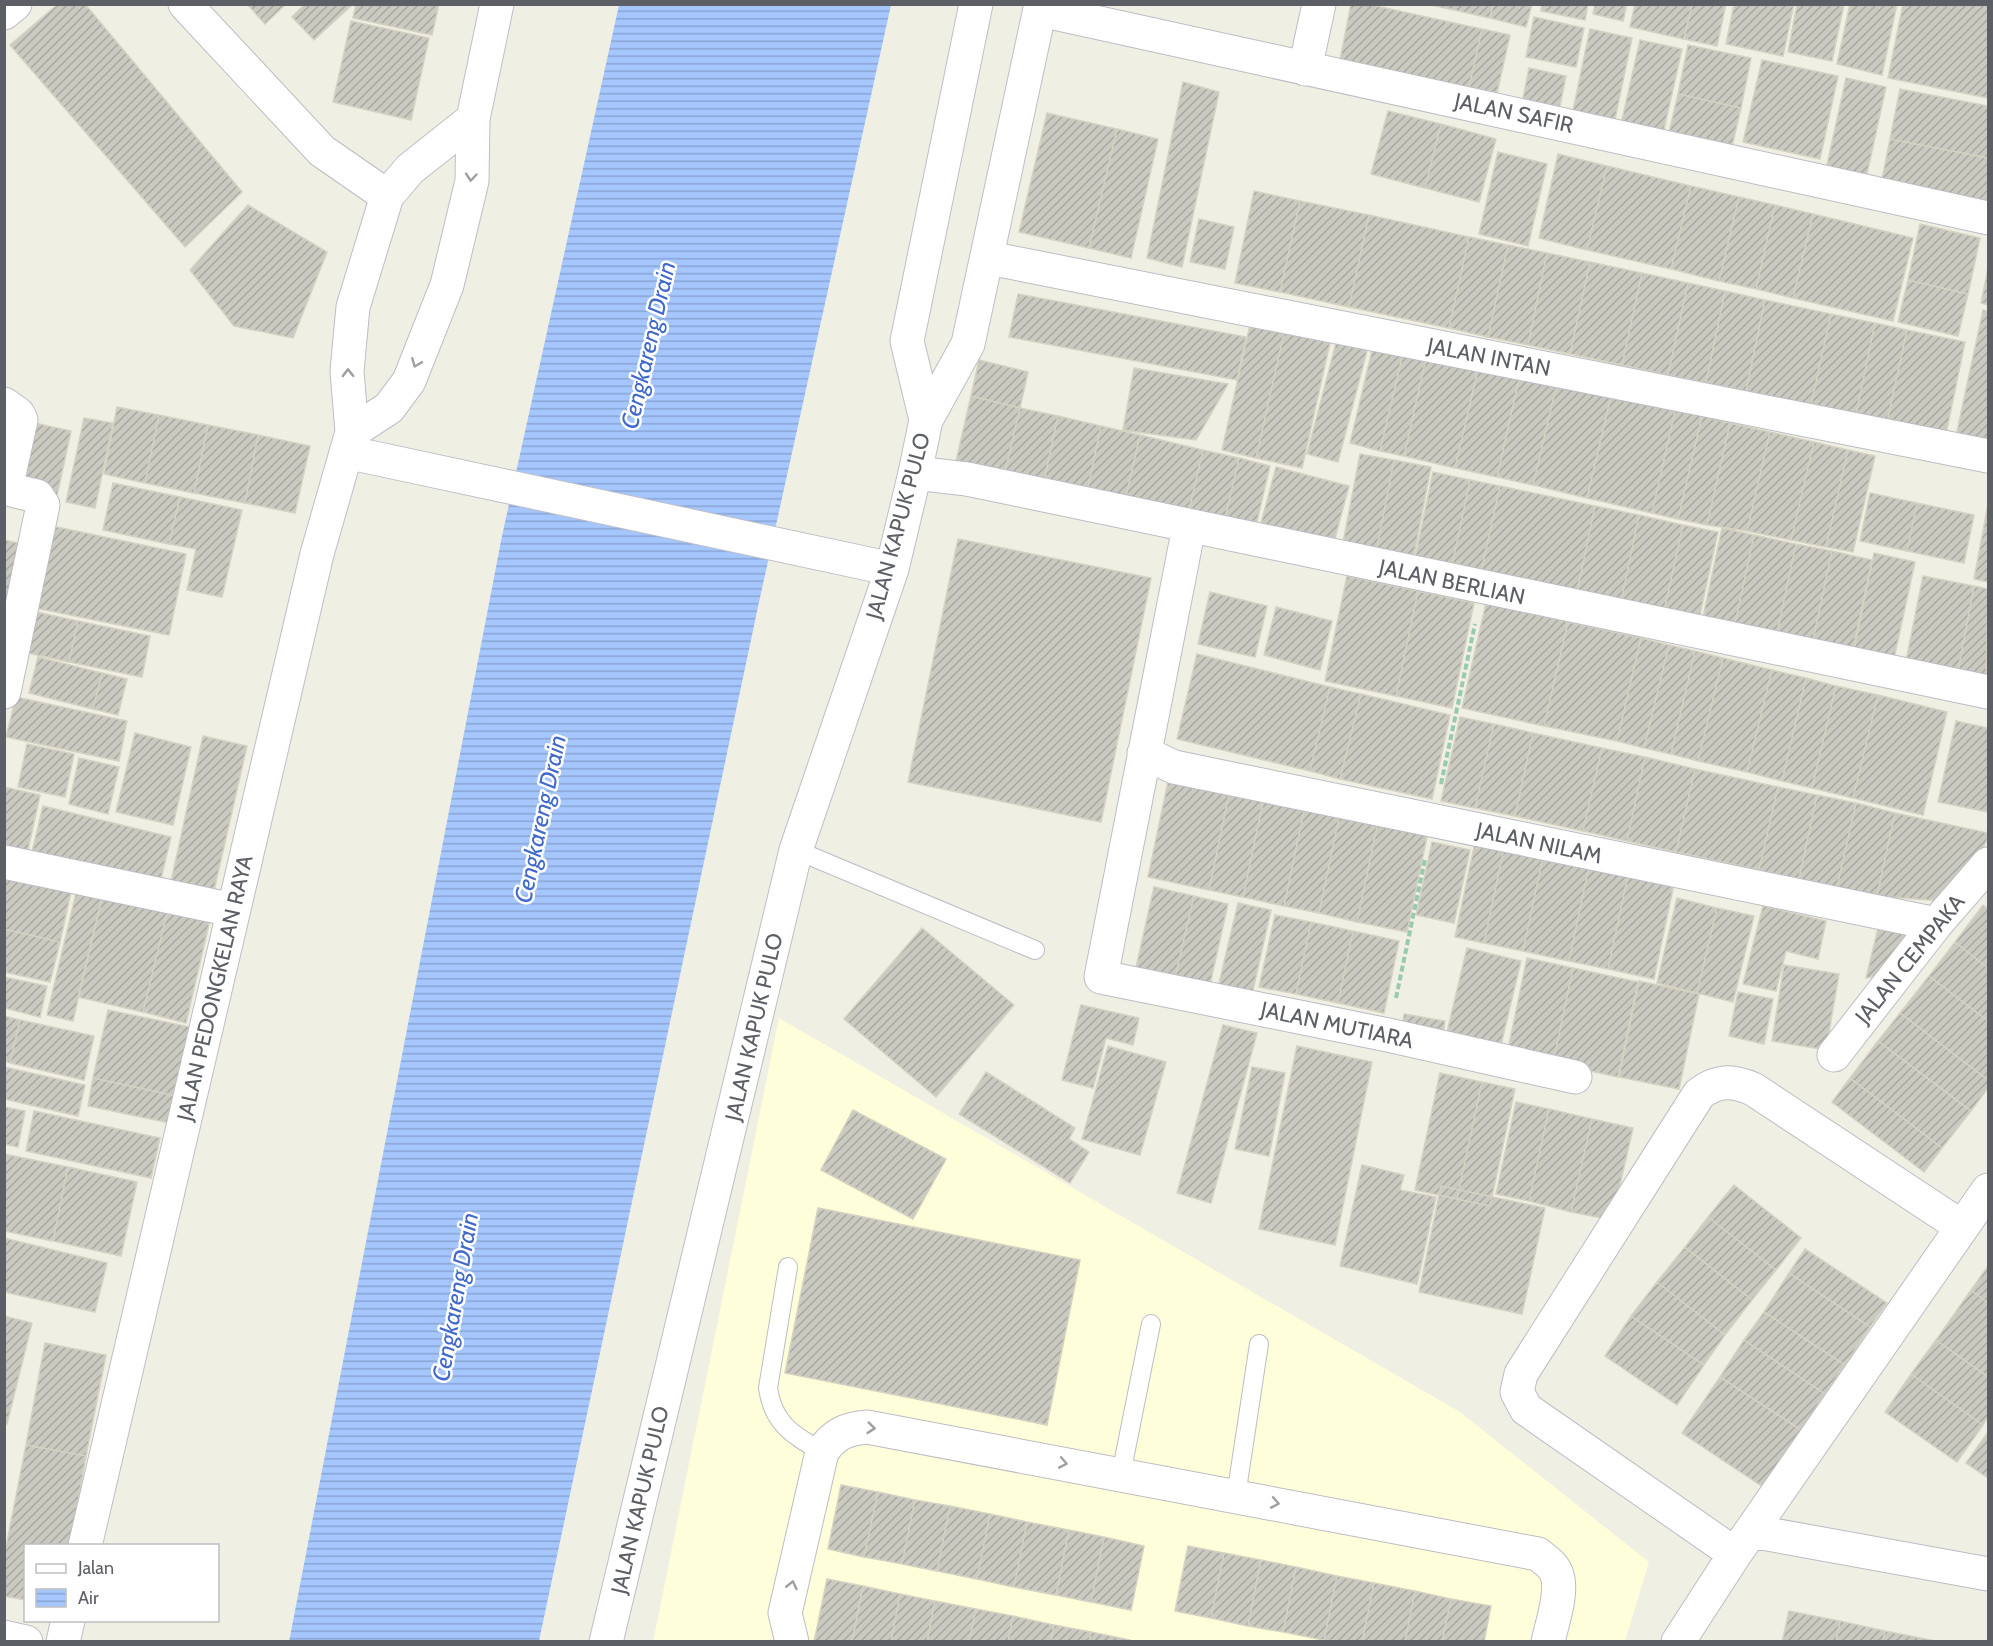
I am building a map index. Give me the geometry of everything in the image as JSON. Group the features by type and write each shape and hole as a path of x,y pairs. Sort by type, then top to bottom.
{"street":[{"path":"4,13 15,4"},
{"path":"349,442 389,408 409,381 447,285 472,181 473,119 497,4"},
{"name":"JALAN KAPUK PULO","path":"926,420 907,341 976,4"},
{"path":"1305,69 1319,4"},
{"path":"190,6 322,151 387,196"},
{"name":"JALAN KAPUK PULO","path":"606,1641 796,850 878,566 915,473 926,420 968,344 989,258 1041,7"},
{"name":"JALAN SAFIR","path":"1041,7 1305,69 1728,159 1989,218"},
{"path":"349,442 347,371 354,307 387,196 410,169 473,119"},
{"name":"JALAN INTAN","path":"989,258 1989,456"},
{"path":"4,692 43,506 37,496 11,490 7,484 12,417"},
{"path":"349,442 383,459 878,566"},
{"name":"JALAN PEDONGKELAN RAYA","path":"85,1544 317,554 349,442"},
{"name":"JALAN BERLIAN","path":"915,473 968,479 1189,527 1989,692"},
{"path":"1144,753 1189,527"},
{"name":"JALAN NILAM","path":"1144,753 1174,767 1936,924"},
{"name":"JALAN MUTIARA","path":"1144,753 1100,976 1388,1035 1575,1077"},
{"path":"4,862 233,910"},
{"name":"JALAN CEMPAKA","path":"1834,1055 1936,924 1989,864"},
{"path":"1962,1227 1754,1089 1739,1083 1723,1082 1709,1086 1699,1094 1521,1374 1517,1392 1526,1409 1743,1543 1989,1574"},
{"path":"1678,1641 1743,1543 1989,1190"},
{"path":"792,1641 785,1613 822,1452 831,1439 841,1432 867,1426 1538,1554 1550,1563 1558,1575 1557,1594 1548,1641"},
{"path":"63,1641 68,1622"},
{"path":"4,1637 26,1641"}],"lane":[{"path":"796,850 1035,950"},
{"path":"788,1267 768,1388 771,1407 782,1424 822,1452"},
{"path":"1121,1474 1151,1324"},
{"path":"1236,1496 1259,1344"}],"shaded area":[{"path":"779,1018 1460,1412 1649,1562 1625,1641 653,1642"}],"water":[{"name":"Cengkareng Drain","path":"619,5 891,5 759,602 539,1641 289,1642 502,536"}],"building":[{"path":"58,4 85,4 242,192 185,247 10,45"},
{"path":"247,4 286,4 265,24"},
{"path":"305,4 353,4 314,40 292,17"},
{"path":"356,4 439,4 432,35 353,18"},
{"path":"1351,4 1367,4 1482,29 1469,87 1340,60"},
{"path":"1427,4 1493,4 1490,18"},
{"path":"1493,4 1532,4 1526,27 1490,18"},
{"path":"1542,4 1588,4 1585,20 1541,11"},
{"path":"1595,4 1627,4 1623,21 1593,14"},
{"path":"1635,4 1692,4 1684,39 1630,27"},
{"path":"1692,4 1726,4 1717,46 1684,39"},
{"path":"1734,4 1794,4 1783,56 1726,44"},
{"path":"1797,4 1844,4 1832,61 1788,52"},
{"path":"1850,4 1897,4 1882,75 1837,64"},
{"path":"1903,4 1988,4 1988,98 1888,78"},
{"path":"1534,17 1584,28 1576,67 1526,57"},
{"path":"351,21 429,38 411,120 333,102"},
{"path":"1482,29 1510,35 1497,93 1469,87"},
{"path":"1590,29 1632,38 1614,124 1572,115"},
{"path":"1640,40 1682,49 1663,134 1621,124"},
{"path":"1688,45 1751,58 1741,108 1678,94"},
{"path":"1762,60 1838,76 1820,159 1743,142"},
{"path":"1529,68 1566,76 1558,116 1521,108"},
{"path":"1846,78 1886,87 1865,183 1825,174"},
{"path":"1183,82 1219,92 1182,267 1147,258"},
{"path":"1900,89 1988,106 1988,158 1890,139"},
{"path":"1678,94 1741,108 1731,151 1668,137"},
{"path":"1388,111 1441,124 1425,188 1371,174"},
{"path":"1047,113 1117,129 1089,248 1019,232"},
{"path":"1441,124 1496,139 1479,202 1425,188"},
{"path":"1117,129 1158,139 1131,258 1089,248"},
{"path":"1890,139 1988,158 1988,205 1881,184"},
{"path":"1498,152 1547,164 1528,246 1479,234"},
{"path":"1558,154 1607,166 1587,250 1539,238"},
{"path":"1607,166 1691,186 1671,269 1587,250"},
{"path":"1691,186 1739,197 1719,281 1671,269"},
{"path":"1254,191 1300,201 1280,292 1235,283"},
{"path":"1739,197 1775,205 1756,289 1719,281"},
{"path":"1300,201 1369,215 1349,307 1280,292"},
{"path":"248,205 327,252 293,338 234,326 190,270"},
{"path":"1775,205 1813,214 1793,298 1756,289"},
{"path":"1813,214 1913,238 1893,321 1793,298"},
{"path":"1369,215 1469,237 1449,328 1349,307"},
{"path":"1199,219 1234,227 1225,269 1190,262"},
{"path":"1920,224 1980,238 1968,294 1908,280"},
{"path":"1469,237 1508,245 1488,337 1449,328"},
{"path":"1508,245 1547,253 1528,345 1488,337"},
{"path":"1547,253 1590,262 1570,354 1528,345"},
{"path":"1590,262 1642,273 1622,365 1570,354"},
{"path":"1988,268 1988,305 1981,303"},
{"path":"1642,273 1688,283 1668,375 1622,365"},
{"path":"1908,280 1968,294 1958,336 1898,322"},
{"path":"1688,283 1725,291 1706,383 1668,375"},
{"path":"1725,291 1765,300 1746,391 1706,383"},
{"path":"1018,294 1246,337 1237,380 1009,337"},
{"path":"1765,300 1831,314 1811,405 1746,391"},
{"path":"1983,310 1988,311 1988,443 1956,436"},
{"path":"1831,314 1875,323 1856,415 1811,405"},
{"path":"1252,316 1286,324 1256,458 1222,450"},
{"path":"1875,323 1907,330 1887,422 1856,415"},
{"path":"1286,324 1332,334 1302,468 1256,458"},
{"path":"1907,330 1965,342 1946,434 1887,422"},
{"path":"1337,339 1368,347 1338,462 1307,454"},
{"path":"1374,342 1404,349 1380,451 1350,443"},
{"path":"1404,349 1427,354 1404,456 1380,451"},
{"path":"1427,354 1479,365 1455,468 1404,456"},
{"path":"979,360 1028,372 1020,408 971,396"},
{"path":"1479,365 1520,375 1497,477 1455,468"},
{"path":"1134,368 1228,384 1196,440 1123,430"},
{"path":"1520,375 1557,383 1533,485 1497,477"},
{"path":"1557,383 1611,396 1587,498 1533,485"},
{"path":"971,396 1020,408 1005,472 956,461"},
{"path":"1611,396 1675,411 1652,513 1587,498"},
{"path":"117,407 159,415 145,483 104,474"},
{"path":"1020,408 1058,416 1044,481 1005,472"},
{"path":"1675,411 1702,416 1678,519 1652,513"},
{"path":"159,415 208,425 194,493 145,483"},
{"path":"1058,416 1101,426 1087,492 1044,481"},
{"path":"1702,416 1730,423 1707,525 1678,519"},
{"path":"84,418 113,423 95,508 66,502"},
{"path":"30,422 71,431 57,496 16,488"},
{"path":"1730,423 1770,432 1747,531 1707,525"},
{"path":"208,425 258,435 245,503 194,493"},
{"path":"1101,426 1140,435 1125,501 1087,492"},
{"path":"1770,432 1814,442 1791,540 1747,531"},
{"path":"258,435 310,446 295,513 245,503"},
{"path":"1140,435 1203,450 1188,515 1125,501"},
{"path":"1814,442 1848,450 1826,547 1791,540"},
{"path":"1203,450 1239,458 1224,523 1188,515"},
{"path":"1848,450 1875,456 1853,552 1826,547"},
{"path":"1360,454 1394,460 1376,553 1342,548"},
{"path":"1239,458 1270,466 1255,530 1224,523"},
{"path":"1394,460 1431,467 1413,560 1376,553"},
{"path":"1276,467 1349,486 1334,542 1261,523"},
{"path":"1433,472 1470,480 1452,566 1415,558"},
{"path":"1470,480 1500,486 1481,572 1452,566"},
{"path":"113,483 180,497 169,544 103,530"},
{"path":"1500,486 1595,506 1577,592 1481,572"},
{"path":"1870,493 1917,503 1907,551 1860,541"},
{"path":"180,497 242,510 222,597 187,590 196,549 169,544"},
{"path":"1917,503 1974,515 1964,563 1907,551"},
{"path":"1988,504 1988,582 1974,579"},
{"path":"1595,506 1639,515 1621,602 1577,592"},
{"path":"1639,515 1683,525 1664,611 1621,602"},
{"path":"1683,525 1718,532 1699,619 1664,611"},
{"path":"52,526 186,554 169,635 35,608"},
{"path":"1722,528 1754,535 1735,624 1703,617"},
{"path":"1754,535 1796,544 1777,633 1735,624"},
{"path":"958,539 1151,578 1101,822 908,782"},
{"path":"4,540 23,544 4,631"},
{"path":"1796,544 1832,551 1813,640 1777,633"},
{"path":"1832,551 1872,560 1853,649 1813,640"},
{"path":"1874,553 1915,562 1893,663 1853,655"},
{"path":"1347,576 1418,591 1396,696 1325,681"},
{"path":"1923,576 1974,586 1957,676 1905,666"},
{"path":"1974,586 1988,589 1986,682 1957,676"},
{"path":"1418,591 1474,603 1452,708 1396,696"},
{"path":"1210,592 1267,606 1255,657 1198,644"},
{"path":"1486,603 1568,622 1544,726 1462,708"},
{"path":"1276,607 1332,621 1320,670 1264,655"},
{"path":"32,611 78,621 69,662 23,652"},
{"path":"78,621 150,636 142,677 69,662"},
{"path":"1568,622 1641,638 1617,741 1544,726"},
{"path":"1641,638 1669,645 1644,748 1617,741"},
{"path":"1669,645 1695,651 1671,754 1644,748"},
{"path":"1695,651 1723,658 1698,761 1671,754"},
{"path":"1197,654 1330,687 1310,771 1177,739"},
{"path":"38,657 102,673 93,709 29,693"},
{"path":"1723,658 1772,670 1747,772 1698,761"},
{"path":"1772,670 1806,678 1782,781 1747,772"},
{"path":"102,673 127,679 118,715 93,709"},
{"path":"1806,678 1836,686 1812,788 1782,781"},
{"path":"1836,686 1878,695 1853,798 1812,788"},
{"path":"1330,687 1361,694 1340,779 1310,771"},
{"path":"1361,694 1450,715 1432,799 1340,779"},
{"path":"1878,695 1947,712 1923,815 1853,798"},
{"path":"16,697 127,721 119,761 6,737"},
{"path":"1460,717 1494,724 1475,808 1441,801"},
{"path":"1956,721 1988,728 1988,812 1938,802"},
{"path":"1494,724 1533,733 1515,816 1475,808"},
{"path":"135,733 191,747 173,825 116,812"},
{"path":"1533,733 1602,748 1583,831 1515,816"},
{"path":"203,736 247,746 213,895 170,886"},
{"path":"27,744 74,754 65,797 18,787"},
{"path":"1602,748 1645,757 1627,841 1583,831"},
{"path":"1645,757 1695,769 1676,852 1627,841"},
{"path":"79,758 119,767 108,814 69,804"},
{"path":"1695,769 1778,787 1759,870 1676,852"},
{"path":"1169,777 1230,790 1209,890 1148,877"},
{"path":"4,787 40,795 26,859 4,854"},
{"path":"1778,787 1817,795 1799,879 1759,870"},
{"path":"1230,790 1264,797 1243,897 1209,890"},
{"path":"1817,795 1856,803 1837,887 1799,879"},
{"path":"1264,797 1305,806 1284,906 1243,897"},
{"path":"1856,803 1895,813 1877,896 1837,887"},
{"path":"43,806 171,837 159,887 31,856"},
{"path":"1305,806 1340,813 1319,913 1284,906"},
{"path":"1340,813 1378,822 1357,922 1319,913"},
{"path":"1895,813 1988,833 1988,838 1954,902 1877,896"},
{"path":"1378,822 1428,832 1407,932 1357,922"},
{"path":"1432,842 1470,850 1454,923 1416,915"},
{"path":"1475,842 1504,848 1484,943 1455,937"},
{"path":"1504,848 1543,857 1523,951 1484,943"},
{"path":"1543,857 1589,866 1569,961 1523,951"},
{"path":"1589,866 1628,875 1608,969 1569,961"},
{"path":"8,868 73,883 60,942 4,929 4,882"},
{"path":"1628,875 1674,884 1654,979 1608,969"},
{"path":"1154,887 1194,896 1174,982 1135,972"},
{"path":"77,889 103,894 73,1021 47,1015"},
{"path":"103,894 168,909 143,1012 78,997"},
{"path":"1194,896 1228,904 1209,989 1174,982"},
{"path":"1677,898 1717,908 1697,993 1657,983"},
{"path":"1238,903 1271,910 1251,999 1217,992"},
{"path":"1983,905 1988,909 1988,968 1955,942"},
{"path":"1763,906 1826,921 1818,959 1786,951 1776,991 1743,984"},
{"path":"1717,908 1754,916 1733,1002 1697,993"},
{"path":"168,909 210,920 186,1023 143,1012"},
{"path":"1275,915 1311,922 1296,994 1259,987"},
{"path":"1311,922 1353,931 1338,1003 1296,994"},
{"path":"1879,924 1919,933 1892,973 1866,978"},
{"path":"922,928 1014,1005 936,1097 844,1019"},
{"path":"4,929 60,942 50,982 4,972"},
{"path":"1353,931 1399,941 1384,1013 1338,1003"},
{"path":"1955,942 1988,968 1988,1021 1929,976"},
{"path":"1467,948 1521,961 1500,1049 1446,1036"},
{"path":"1527,958 1573,968 1553,1063 1507,1054"},
{"path":"1784,965 1839,974 1826,1050 1772,1041"},
{"path":"1573,968 1638,982 1618,1077 1553,1063"},
{"path":"1929,976 1988,1021 1988,1080 1900,1013"},
{"path":"4,977 47,986 40,1017 4,1008"},
{"path":"1639,981 1699,994 1679,1089 1619,1077"},
{"path":"1738,992 1773,999 1764,1044 1729,1036"},
{"path":"1081,1005 1139,1018 1133,1045 1106,1038 1093,1088 1062,1080"},
{"path":"108,1010 195,1028 181,1097 93,1078"},
{"path":"1900,1013 1988,1080 1988,1088 1971,1111 1878,1041"},
{"path":"1404,1014 1445,1021 1443,1034 1402,1027"},
{"path":"4,1016 20,1020 10,1063 4,1061"},
{"path":"20,1020 94,1036 84,1080 10,1063"},
{"path":"1223,1025 1257,1033 1211,1203 1177,1193"},
{"path":"1878,1041 1971,1111 1942,1148 1850,1078"},
{"path":"1108,1046 1166,1062 1140,1155 1082,1139"},
{"path":"1297,1046 1372,1062 1335,1245 1259,1229"},
{"path":"4,1067 85,1085 78,1116 4,1099"},
{"path":"1252,1067 1285,1073 1269,1156 1235,1149"},
{"path":"986,1072 1075,1128 1069,1139 1089,1152 1070,1183 959,1114"},
{"path":"1440,1073 1482,1082 1457,1199 1415,1190"},
{"path":"93,1078 181,1097 175,1124 88,1106"},
{"path":"1850,1078 1942,1148 1924,1172 1832,1102"},
{"path":"1482,1082 1515,1089 1490,1206 1457,1199"},
{"path":"1516,1102 1549,1109 1529,1201 1496,1194"},
{"path":"4,1107 25,1111 18,1147 4,1144"},
{"path":"1549,1109 1592,1119 1571,1212 1529,1201"},
{"path":"853,1110 946,1159 913,1219 821,1170"},
{"path":"34,1111 160,1138 151,1178 26,1151"},
{"path":"1592,1119 1633,1128 1612,1220 1571,1212"},
{"path":"4,1154 68,1167 53,1241 4,1231"},
{"path":"1362,1165 1404,1175 1400,1190 1436,1197 1417,1284 1340,1266"},
{"path":"68,1167 137,1182 121,1256 53,1241"},
{"path":"1734,1185 1801,1238 1776,1270 1708,1217"},
{"path":"1441,1186 1545,1208 1522,1314 1419,1292"},
{"path":"818,1208 1080,1260 1047,1425 785,1373"},
{"path":"1708,1217 1776,1270 1752,1300 1685,1247"},
{"path":"4,1238 107,1263 95,1312 4,1292"},
{"path":"1685,1247 1752,1300 1725,1335 1657,1282"},
{"path":"1805,1249 1887,1303 1870,1327 1789,1273"},
{"path":"1988,1266 1988,1303 1971,1290"},
{"path":"1789,1273 1870,1327 1845,1365 1764,1312"},
{"path":"1657,1282 1725,1335 1704,1365 1631,1316"},
{"path":"1971,1290 1988,1303 1988,1377 1936,1340"},
{"path":"1764,1312 1845,1365 1825,1394 1744,1340"},
{"path":"4,1316 32,1323 7,1424 4,1423"},
{"path":"1631,1316 1704,1365 1677,1405 1605,1356"},
{"path":"1744,1340 1825,1394 1801,1430 1720,1377"},
{"path":"1936,1340 1988,1377 1988,1417 1983,1425 1911,1374"},
{"path":"45,1343 106,1355 86,1456 26,1445"},
{"path":"1911,1374 1983,1425 1957,1462 1885,1412"},
{"path":"1720,1377 1801,1430 1763,1487 1682,1433"},
{"path":"1988,1432 1988,1478 1966,1463"},
{"path":"26,1445 86,1456 70,1544 24,1544 24,1600 4,1596 4,1557"},
{"path":"841,1485 878,1492 864,1557 828,1549"},
{"path":"878,1492 915,1500 902,1564 864,1557"},
{"path":"915,1500 950,1506 937,1571 902,1564"},
{"path":"950,1506 990,1514 977,1579 937,1571"},
{"path":"990,1514 1027,1522 1014,1587 977,1579"},
{"path":"1027,1522 1069,1530 1056,1595 1014,1587"},
{"path":"1069,1530 1104,1537 1091,1602 1056,1595"},
{"path":"1104,1537 1144,1546 1131,1610 1091,1602"},
{"path":"1188,1546 1224,1553 1211,1618 1175,1611"},
{"path":"1224,1553 1261,1560 1248,1626 1211,1618"},
{"path":"1261,1560 1296,1567 1283,1632 1248,1626"},
{"path":"1296,1567 1337,1576 1324,1640 1283,1632"},
{"path":"1337,1576 1374,1583 1362,1642 1324,1640"},
{"path":"827,1579 863,1586 852,1642 814,1642"},
{"path":"1374,1583 1415,1591 1405,1642 1362,1642"},
{"path":"863,1586 900,1594 891,1642 852,1642"},
{"path":"1415,1591 1451,1599 1442,1642 1405,1642"},
{"path":"900,1594 935,1601 927,1642 891,1642"},
{"path":"1451,1599 1491,1606 1484,1642 1442,1642"},
{"path":"935,1601 976,1609 969,1642 927,1642"},
{"path":"976,1609 1013,1616 1008,1642 969,1642"},
{"path":"1789,1611 1840,1621 1836,1642 1782,1642"},
{"path":"1013,1616 1054,1625 1051,1642 1008,1642"},
{"path":"1840,1621 1885,1631 1883,1642 1836,1642"},
{"path":"1054,1625 1091,1632 1089,1642 1051,1642"},
{"path":"1885,1631 1936,1641 1936,1642 1883,1642"},
{"path":"1091,1632 1130,1640 1130,1642 1089,1642"}]}
